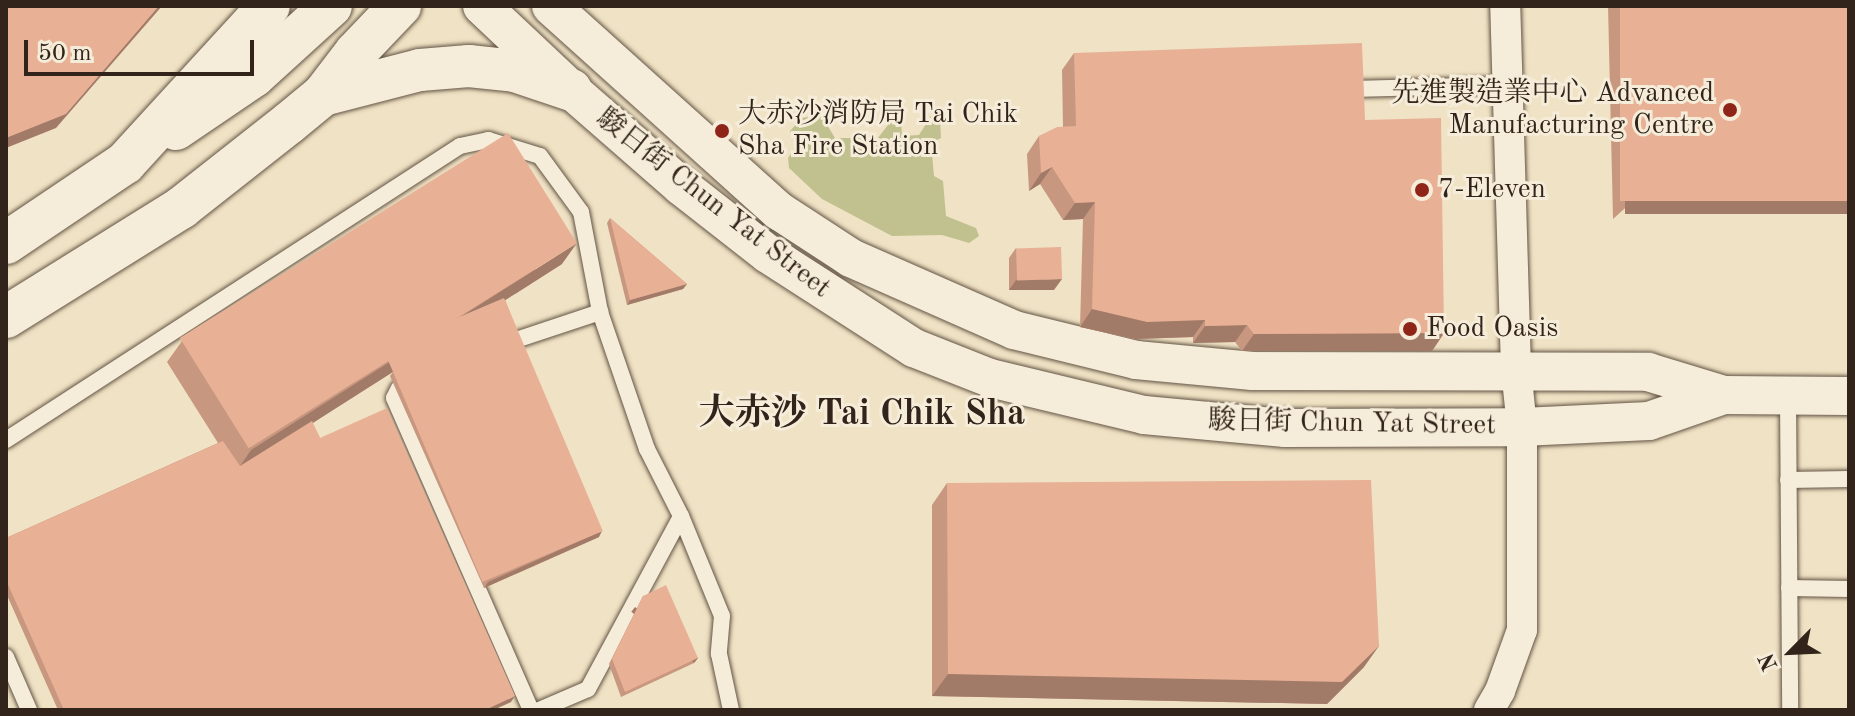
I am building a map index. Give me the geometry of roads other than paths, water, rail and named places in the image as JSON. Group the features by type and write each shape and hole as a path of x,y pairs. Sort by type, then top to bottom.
{"main road":[{"path":"125,163 269,6"},
{"path":"6,243 254,76 331,6"},
{"path":"6,317 181,208 323,95 356,52 400,6"},
{"path":"323,95 420,70 469,66 515,71 571,90"}],"street":[{"name":"駿日街 Chun Yat Street","path":"482,6 571,90 681,186 833,299 914,348 990,378 1144,415 1285,428 1522,427 1649,421 1724,395"},
{"name":"駿日街 Chun Yat Street","path":"551,6 779,211 851,258 1014,330 1136,360 1252,371 1418,373 1516,369 1648,372 1724,395 1849,396"},
{"path":"1489,710 1500,691 1522,630 1522,427 1516,369 1505,6"}],"lane":[{"path":"1351,89 1506,85"},
{"path":"6,440 460,146 488,140 540,156 581,212 600,312 647,449 681,516 722,616 719,654 731,710"},
{"path":"516,340 600,312"},
{"path":"399,388 394,398 531,710"},
{"path":"1788,395 1790,710"},
{"path":"1788,480 1849,479"},
{"path":"539,710 588,689 681,516"},
{"path":"1789,588 1849,589"},
{"path":"6,657 29,710"}],"place":[{"name":"先進製造業中心 Advanced Manufacturing Centre","path":"1730,110"},
{"name":"大赤沙消防局 Tai Chik Sha Fire Station","path":"722,131"},
{"name":"7-Eleven","path":"1422,190"},
{"name":"Food Oasis","path":"1410,329"}],"district":[{"name":"大赤沙 Tai Chik Sha","path":"862,416"}]}
